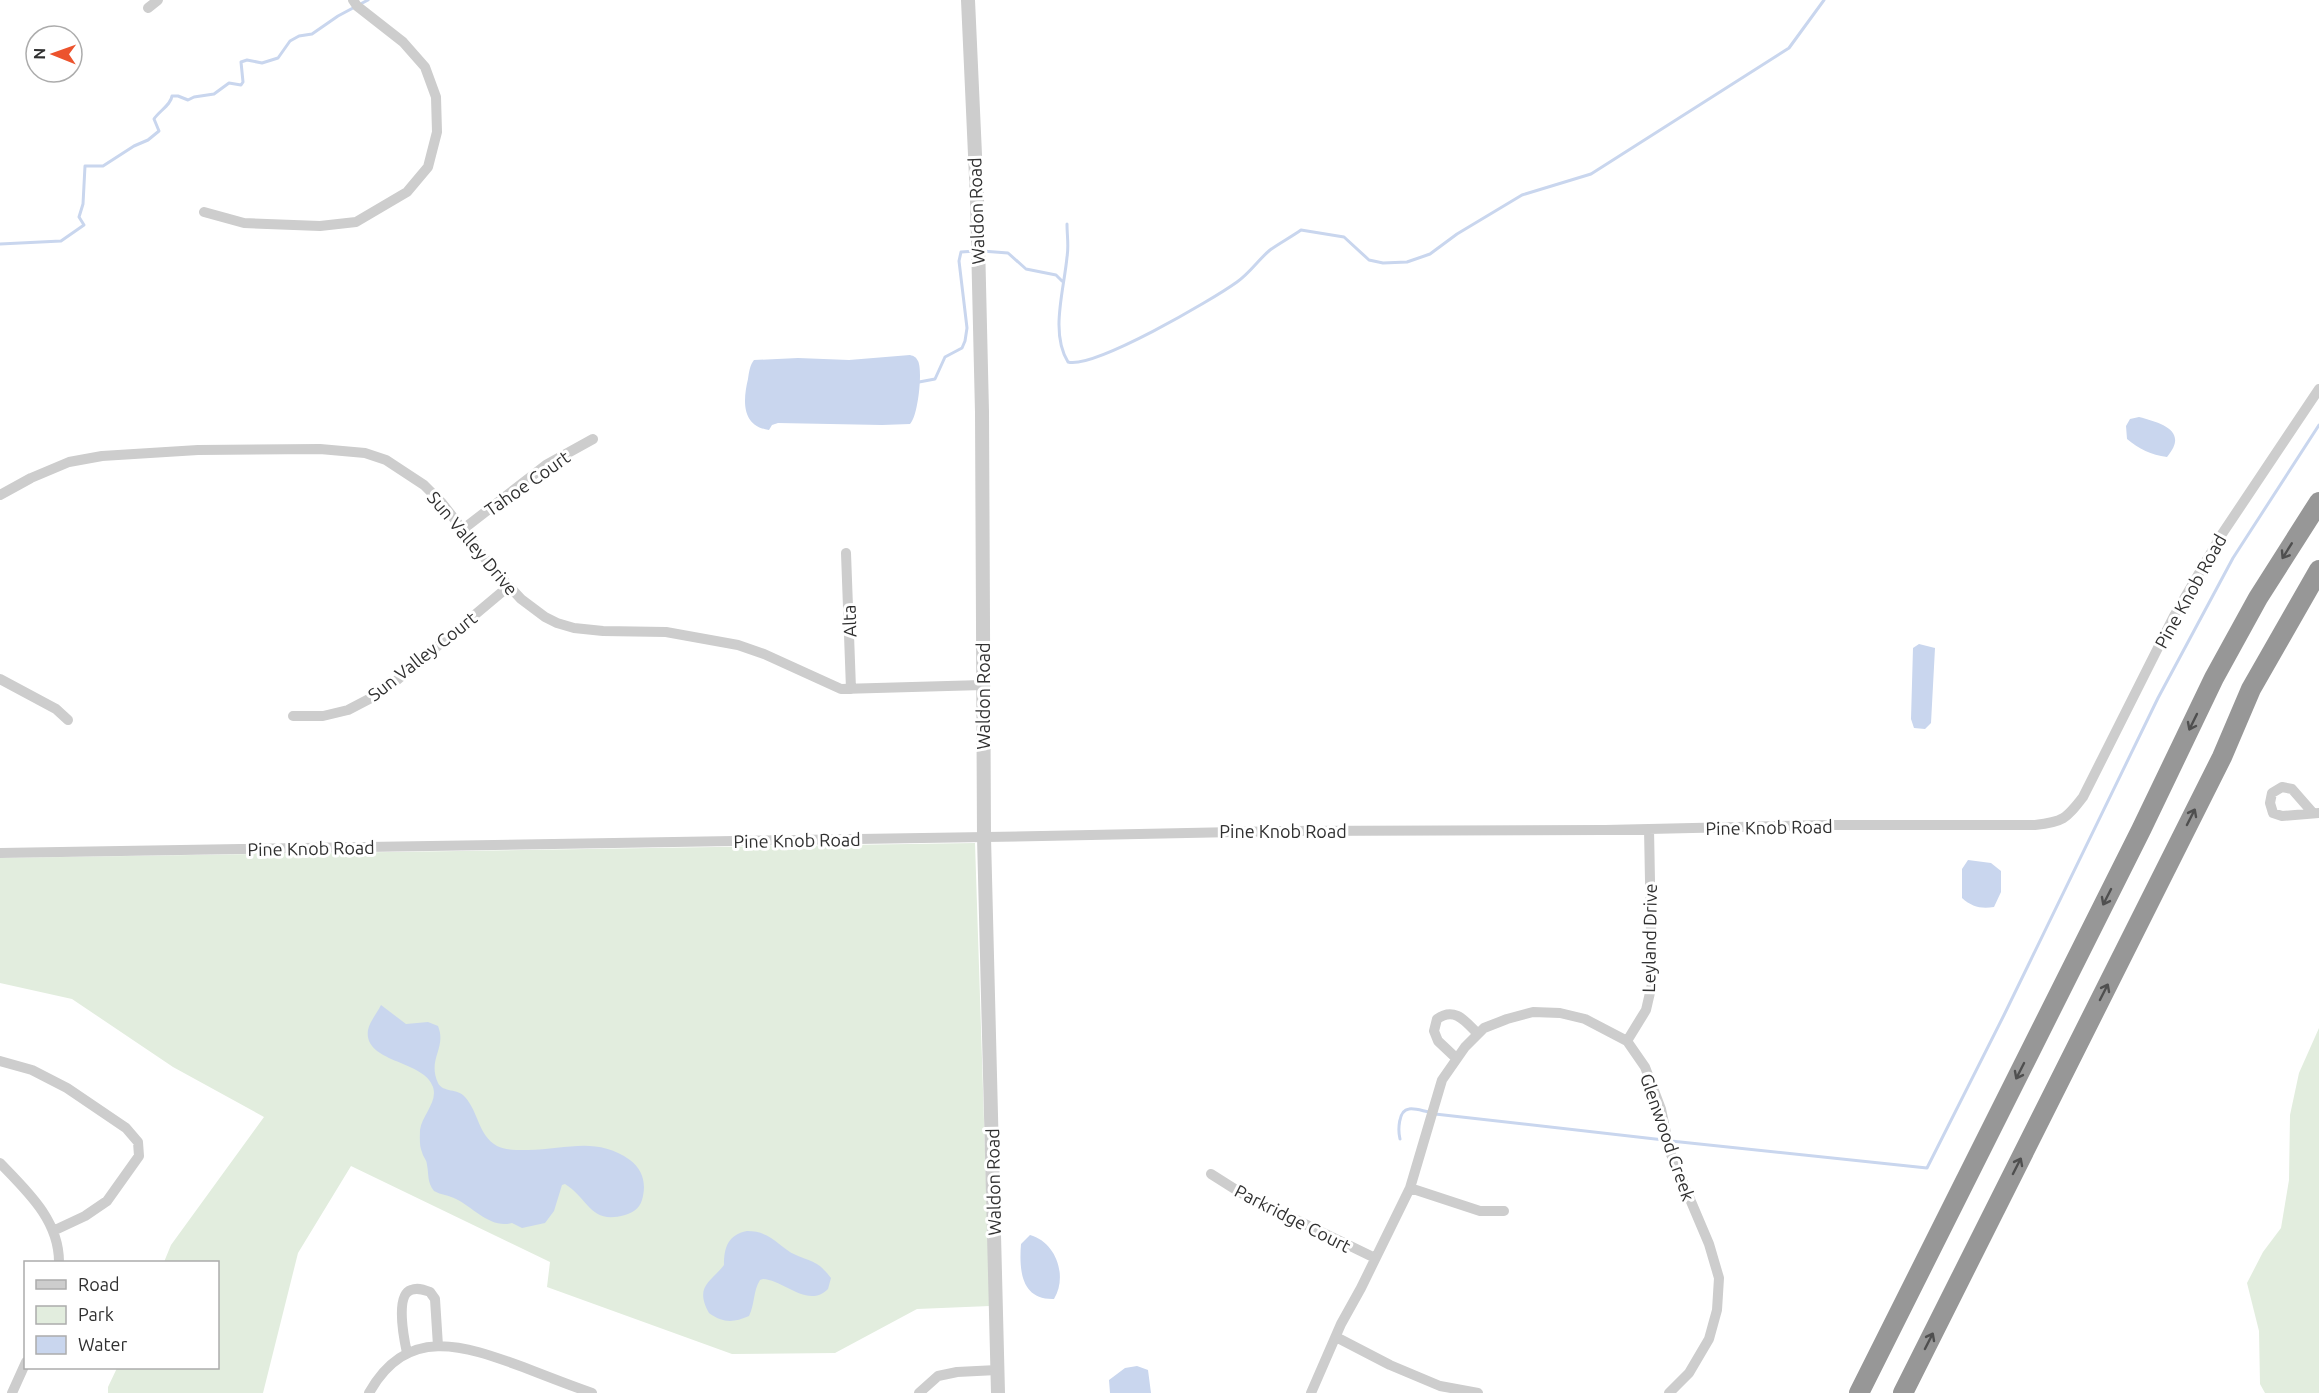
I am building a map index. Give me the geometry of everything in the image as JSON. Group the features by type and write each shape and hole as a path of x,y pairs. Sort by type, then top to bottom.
{"highway":[{"path":"1859,1393 2141,830 2214,678 2258,598 2319,502"},
{"path":"1903,1393 2222,757 2251,689 2319,570"}],"street":[{"path":"148,8 158,0"},
{"path":"204,212 244,224 320,226 357,222 407,192 428,167 437,132 436,97 424,67 403,42 357,6 353,0"},
{"name":"Waldon Road","path":"968,0 981,400 984,837 998,1393"},
{"name":"Pine Knob Road","path":"0,853 1278,831 2035,825 2064,819 2083,797 2174,616 2222,534 2319,389"},
{"name":"Tahoe Court","path":"462,530 546,465 593,439"},
{"name":"Sun Valley Drive","path":"0,495 31,478 69,462 102,456 198,450 348,450 365,453 386,460 405,471 442,504 521,599 545,617 574,628 666,632 728,643 764,654 841,689 983,685"},
{"name":"Alta","path":"846,553 851,689"},
{"name":"Sun Valley Court","path":"293,716 323,716 348,710 371,698 412,668 509,586"},
{"path":"0,679 56,709 68,720"},
{"name":"Leyland Drive","path":"1627,1041 1646,1010 1652,984 1649,829"},
{"name":"Glenwood Creek","path":"1311,1393 1336,1337 1410,1188 1442,1080 1456,1058 1484,1028 1533,1012 1560,1013 1585,1019 1627,1041 1645,1067 1661,1108 1670,1152 1708,1244 1719,1278 1718,1310 1709,1339 1689,1373 1669,1393"},
{"path":"1456,1058 1438,1041 1434,1031 1437,1019 1447,1014 1455,1014 1462,1017 1478,1034"},
{"path":"0,1061 32,1070 67,1088 126,1128 138,1142 139,1156 107,1201 86,1216 53,1231"},
{"path":"0,1163 31,1194 53,1231 59,1251 59,1261"},
{"name":"Parkridge Court","path":"1211,1174 1241,1193 1375,1258"},
{"path":"1410,1188 1480,1211 1504,1211"},
{"path":"407,1353 402,1304 405,1293 419,1288 430,1292 435,1299 438,1346"},
{"path":"1336,1337 1390,1365 1432,1383 1478,1393"},
{"path":"369,1393 378,1377 407,1353 454,1345 479,1351 592,1393"},
{"path":"12,1393 24,1366"},
{"path":"920,1393 938,1376 957,1372 997,1370"}],"green space":[{"path":"975,843 990,1306 917,1309 835,1353 732,1354 547,1287 550,1262 351,1166 298,1253 263,1393 108,1393 108,1387 117,1369 219,1369 219,1261 164,1261 171,1245 264,1117 173,1067 72,999 0,983 0,858"},
{"path":"2319,1028 2319,1393 2265,1393 2260,1384 2259,1331 2247,1283 2263,1252 2281,1228 2289,1180 2290,1115 2299,1073"}],"water":[{"path":"910,355 918,361 920,383 915,412 910,424 778,423 772,425 769,430 753,423 746,411 746,387 754,360 798,358 849,360"},
{"path":"2139,417 2164,425 2174,434 2173,448 2167,457 2146,451 2127,439 2126,426 2130,419"},
{"path":"1919,644 1935,648 1931,723 1925,729 1914,728 1911,719 1913,648"},
{"path":"1968,860 1991,863 2001,871 2001,892 1994,907 1977,907 1962,898 1962,869"},
{"path":"381,1005 406,1024 428,1022 438,1026 440,1041 435,1075 438,1083 443,1088 459,1092 465,1097 482,1130 497,1146 510,1150 539,1150 591,1146 617,1152 638,1167 642,1176 644,1191 639,1206 635,1211 625,1215 613,1217 597,1214 565,1184 562,1185 554,1211 545,1223 522,1228 512,1223 497,1223 483,1217 456,1199 434,1191 429,1181 420,1138 421,1124 432,1103 433,1087 428,1078 419,1071 384,1055 369,1041 369,1027"},
{"path":"747,1231 769,1236 790,1252 819,1265 831,1278 828,1289 812,1296 804,1295 763,1279 758,1284 749,1316 728,1321 709,1313 703,1296 706,1285 724,1265 726,1247 731,1239"},
{"path":"1030,1235 1047,1245 1057,1261 1060,1280 1054,1299 1043,1298 1035,1294 1024,1282 1021,1244"},
{"path":"1137,1366 1148,1370 1151,1393 1110,1393 1109,1380 1125,1368"}],"waterway":[{"path":"0,244 61,241 84,225 79,217 83,204 85,166 103,166 134,146 148,140 159,131 154,119 172,96 188,100 214,94 229,83 241,85 243,82 241,62 247,60 262,63 278,58 290,41 299,36 312,34 338,16 368,0"},
{"path":"1067,224 1068,249 1059,325 1063,351 1068,362 1082,361 1126,345 1204,303 1237,282 1270,250 1301,230 1344,237 1369,260 1383,263 1407,262 1430,254 1457,234 1522,195 1591,174 1789,48 1824,0"},
{"path":"919,382 935,379 945,357 962,348 967,328 959,261 961,252 976,251"},
{"path":"982,251 1008,253 1026,269 1056,275 1062,281"},
{"path":"1671,1141 1927,1168 2158,698 2233,558 2319,425"},
{"path":"1400,1139 1400,1121 1405,1110 1429,1112"},
{"path":"1435,1114 1664,1140"}]}
